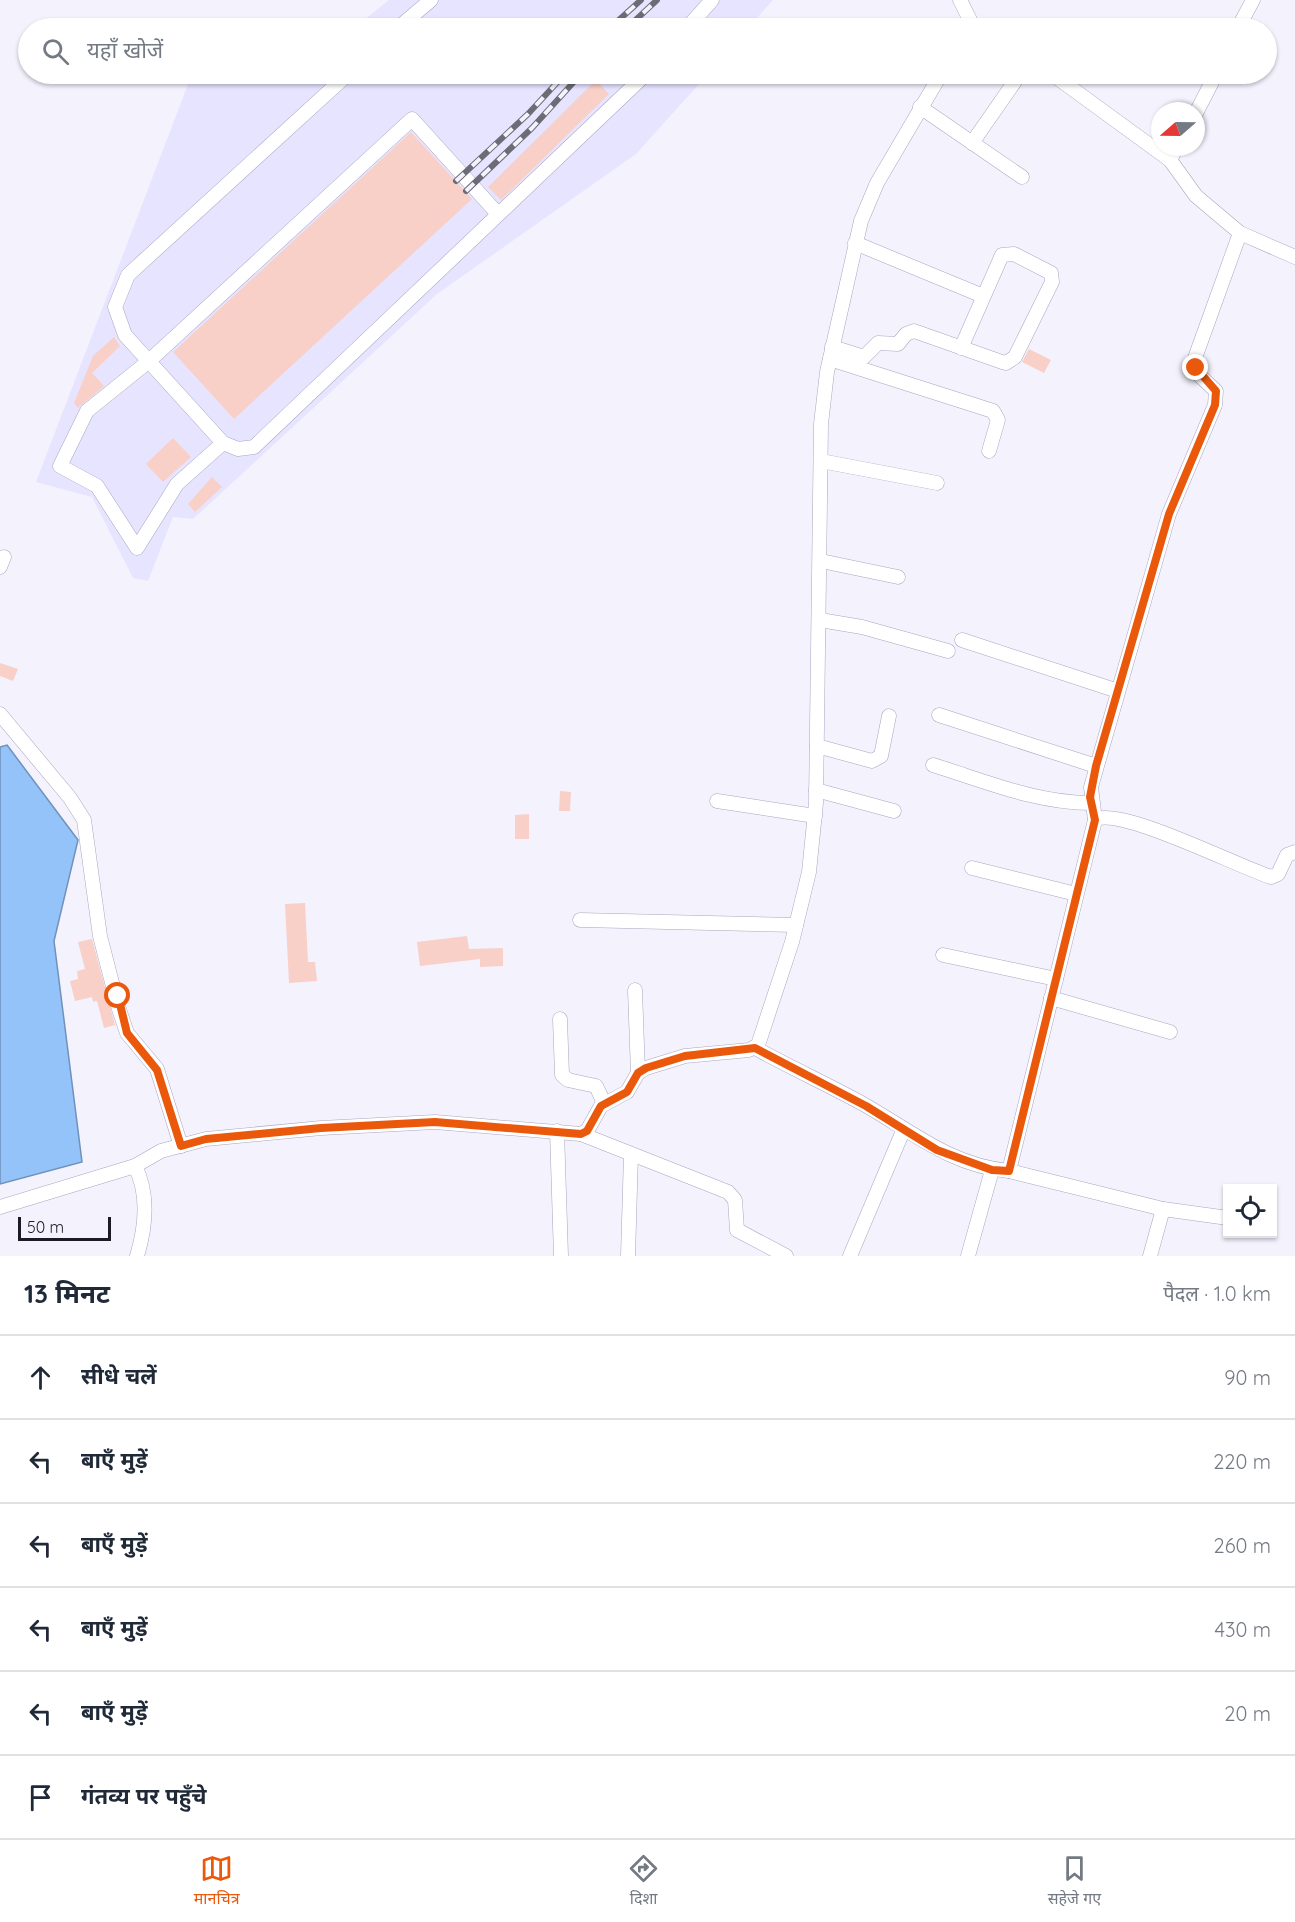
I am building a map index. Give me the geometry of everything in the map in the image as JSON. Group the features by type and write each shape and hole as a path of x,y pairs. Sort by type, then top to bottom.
{"street":[{"path":"410,18 431,0"},
{"path":"696,18 712,0"},
{"path":"960,0 969,18"},
{"path":"1243,18 1253,0"},
{"path":"337,84 128,275 115,307 125,335 223,443 238,449 254,447 635,84"},
{"path":"755,1048 760,1042 796,925 809,872 816,790 821,561 821,424 831,353 861,221 877,183 935,84"},
{"path":"972,142 1013,84"},
{"path":"1066,84 1170,160 1196,196 1240,232 1295,257"},
{"path":"1202,102 1211,84"},
{"path":"920,107 1022,177"},
{"path":"223,443 177,484 137,548 97,486 60,466 87,411 148,361 412,119 498,214"},
{"path":"1170,160 1172,156"},
{"path":"1009,1171 1095,820 1091,803 1091,787 1096,766 1169,514 1215,405 1216,391 1200,376 1195,358 1240,232"},
{"path":"855,243 983,296"},
{"path":"831,353 864,357 878,343 898,344 906,334 914,331 961,348 1002,362 1012,361 1053,277 1047,269 1008,253 999,261 961,348"},
{"path":"831,353 993,411 998,420 989,451"},
{"path":"821,461 937,483"},
{"path":"821,561 898,577"},
{"path":"820,620 862,627 948,651"},
{"path":"962,640 1118,692"},
{"path":"0,714 70,798 84,820 100,936 118,1006 127,1033 157,1070 181,1146"},
{"path":"939,715 1096,766"},
{"path":"817,746 872,761 877,760 881,756 889,716"},
{"path":"933,765 1036,797 1056,801 1091,803"},
{"path":"816,790 894,811"},
{"path":"717,801 814,816"},
{"path":"1095,820 1106,816 1151,830 1271,877 1278,874 1287,855 1295,852"},
{"path":"972,868 1076,894"},
{"path":"580,920 796,925"},
{"path":"943,955 1056,979"},
{"path":"635,990 638,1073"},
{"path":"1051,998 1170,1032"},
{"path":"560,1019 562,1075 568,1080 596,1086 604,1103"},
{"path":"581,1134 585,1133 604,1103 627,1092 638,1073 646,1068 685,1056 755,1048 866,1106 937,1150 992,1170 1009,1171 1163,1209 1223,1217"},
{"path":"0,1207 135,1166 161,1151 206,1139 321,1128 435,1122 581,1134 728,1192 735,1200 736,1230 786,1256"},
{"path":"557,1131 561,1256"},
{"path":"850,1256 903,1131"},
{"path":"628,1256 631,1154"},
{"path":"135,1166 142,1184 145,1207 143,1239 137,1256"},
{"path":"968,1256 992,1170"},
{"path":"1150,1256 1163,1209"}],"shaded area":[{"path":"389,0 773,0 757,18 366,18"},
{"path":"188,84 699,84 636,154 437,294 193,519 173,517 148,581 133,578 92,497 36,482"}],"water":[{"path":"7,745 78,840 54,941 82,1162 0,1184 0,747"}],"building":[{"path":"592,84 600,84 609,94 501,200 488,187"},
{"path":"411,132 472,199 234,419 173,352"},
{"path":"114,337 120,346 92,373 104,386 78,408 74,403 93,356"},
{"path":"1029,349 1051,360 1044,373 1022,362"},
{"path":"173,438 191,457 163,482 146,464"},
{"path":"212,477 222,487 195,512 188,504"},
{"path":"0,663 18,669 13,681 0,676"},
{"path":"560,791 571,792 570,811 559,811"},
{"path":"529,814 529,839 515,839 515,815"},
{"path":"305,903 308,962 315,962 317,981 289,983 285,904"},
{"path":"467,936 469,949 503,948 503,966 480,967 480,959 420,966 417,942"},
{"path":"92,939 115,1025 104,1028 97,1001 93,1002 92,997 75,1001 70,981 78,979 77,971 85,969 78,942"}],"railway":[{"path":"621,18 641,0"},
{"path":"638,18 657,0"},
{"path":"456,181 528,114 556,84"},
{"path":"466,191 532,128 572,84"}],"route":[{"path":"118,996 118,1006 127,1033 157,1070 169,1102 181,1146 206,1139 321,1128 435,1122 581,1134 587,1131 598,1109 604,1103 627,1092 638,1073 646,1068 685,1056 755,1048 866,1106 937,1150 992,1170 1009,1171 1095,820 1090,797 1096,766 1169,514 1217,397 1212,385 1200,376 1196,368"}]}
